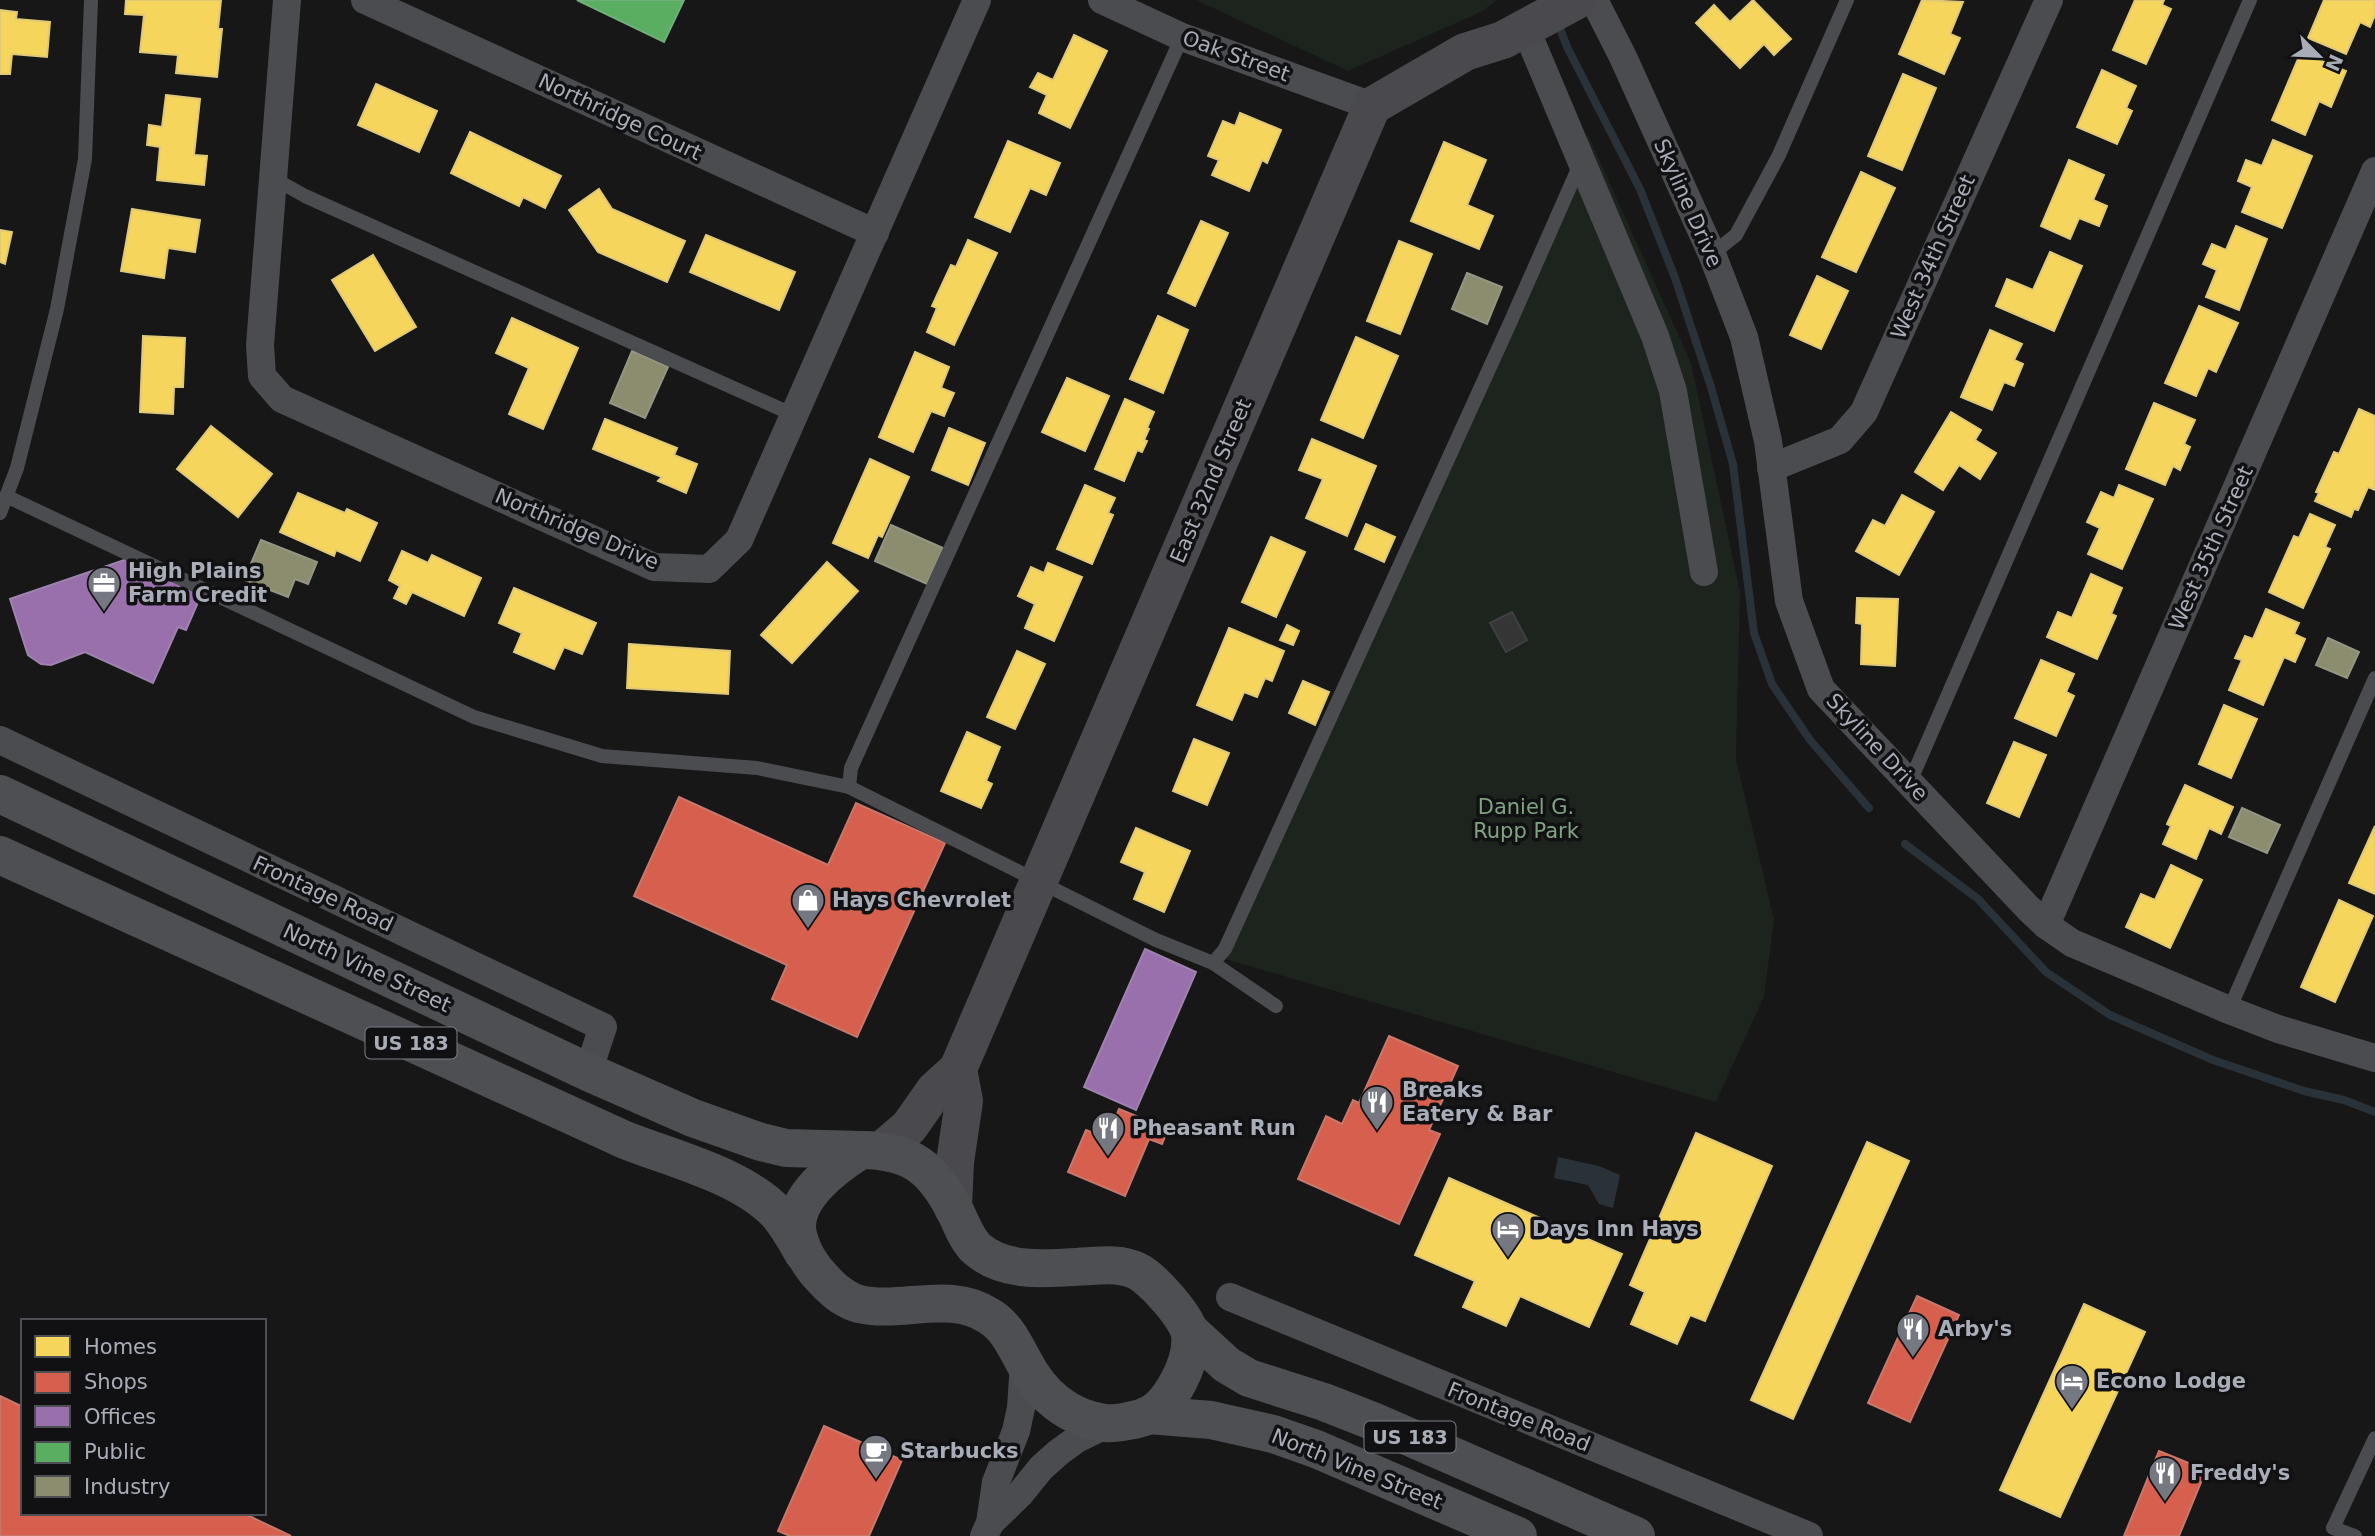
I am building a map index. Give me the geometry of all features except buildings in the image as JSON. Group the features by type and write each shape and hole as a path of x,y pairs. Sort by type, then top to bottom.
{"main road":[{"name":"North Vine Street","path":"0,794 588,1072 693,1118 786,1148 872,1150 909,1157 935,1178 966,1234 977,1248 1008,1265 1028,1268 1114,1265 1136,1270 1154,1282 1191,1332"},
{"name":"US 183","path":"0,855 625,1140 720,1177 774,1210 803,1253"},
{"path":"872,1150 840,1163 821,1180 801,1212 797,1230 803,1253 831,1287 858,1304 955,1304 984,1313 1006,1330 1036,1383 1061,1407 1080,1417 1110,1423"},
{"name":"US 183","path":"1191,1332 1227,1365 1250,1378 1337,1407 1636,1536"},
{"path":"1148,1415 1166,1399 1180,1379 1189,1358 1191,1332"},
{"name":"North Vine Street","path":"1110,1423 1148,1415 1211,1420 1273,1434 1316,1449 1518,1536"}],"street":[{"name":"Northridge Drive","path":"287,0 260,345 262,376 282,399 654,567 709,569 739,540 978,0"},
{"name":"Northridge Court","path":"365,0 875,233"},
{"name":"Oak Street","path":"1102,0 1182,37 1372,106"},
{"path":"1372,106 1465,52 1503,40 1577,0"},
{"name":"Skyline Drive","path":"1594,0 1623,57 1712,254 1744,337 1768,441 1790,601 1821,689 2046,925 2072,943 2229,1010 2375,1058"},
{"name":"West 34th Street","path":"1771,468 1840,440 1864,412 2049,0"},
{"path":"1525,27 1655,336 1673,391 1704,572"},
{"name":"East 32nd Street","path":"872,1150 909,1127 935,1090 958,1069 1372,106"},
{"name":"West 35th Street","path":"2046,925 2375,171"},
{"name":"Frontage Road","path":"0,740 603,1027 588,1072"},
{"path":"953,1208 955,1162 964,1101 958,1069"},
{"name":"Frontage Road","path":"1230,1297 1809,1536"},
{"path":"987,1530 996,1482 1016,1431 1021,1408 1024,1363"},
{"path":"987,1530 1041,1468 1059,1452 1077,1439 1110,1423"}],"lane":[{"path":"0,513 17,468 57,309 85,159 91,0"},
{"path":"1712,254 1736,235 1773,166 1847,0"},
{"path":"1910,782 2250,0"},
{"path":"849,787 851,768 1182,37"},
{"path":"1213,963 1225,949 1499,348 1581,160"},
{"path":"273,178 305,196 794,415"},
{"path":"6,496 474,717 602,756 757,768 849,787 1156,940 1213,963 1276,1006"},
{"path":"2229,1010 2375,678"},
{"path":"2356,1536 2333,1528 2375,1438"}],"green space":[{"path":"1196,0 1497,0 1481,12 1348,71"},
{"name":"Daniel G. Rupp Park","path":"1588,135 1691,363 1740,592 1736,759 1774,920 1764,996 1716,1102 1225,959"}],"shaded area":[{"path":"1558,1157 1599,1166 1620,1175 1613,1208 1599,1204 1588,1185 1554,1178"}],"waterway":[{"path":"1558,23 1567,47 1640,189 1675,278 1711,387 1733,464 1754,633 1772,684 1810,740 1869,808"},
{"path":"1905,844 1978,899 2046,972 2110,1015 2213,1060 2375,1112"}],"place":[{"name":"High Plains Farm Credit","path":"104,613"},
{"name":"Hays Chevrolet","path":"808,930"},
{"name":"Breaks Eatery & Bar","path":"1377,1132"},
{"name":"Pheasant Run","path":"1108,1158"},
{"name":"Days Inn Hays","path":"1508,1259"},
{"name":"Arby's","path":"1913,1359"},
{"name":"Econo Lodge","path":"2072,1411"},
{"name":"Starbucks","path":"876,1481"},
{"name":"Freddy's","path":"2165,1503"}]}
